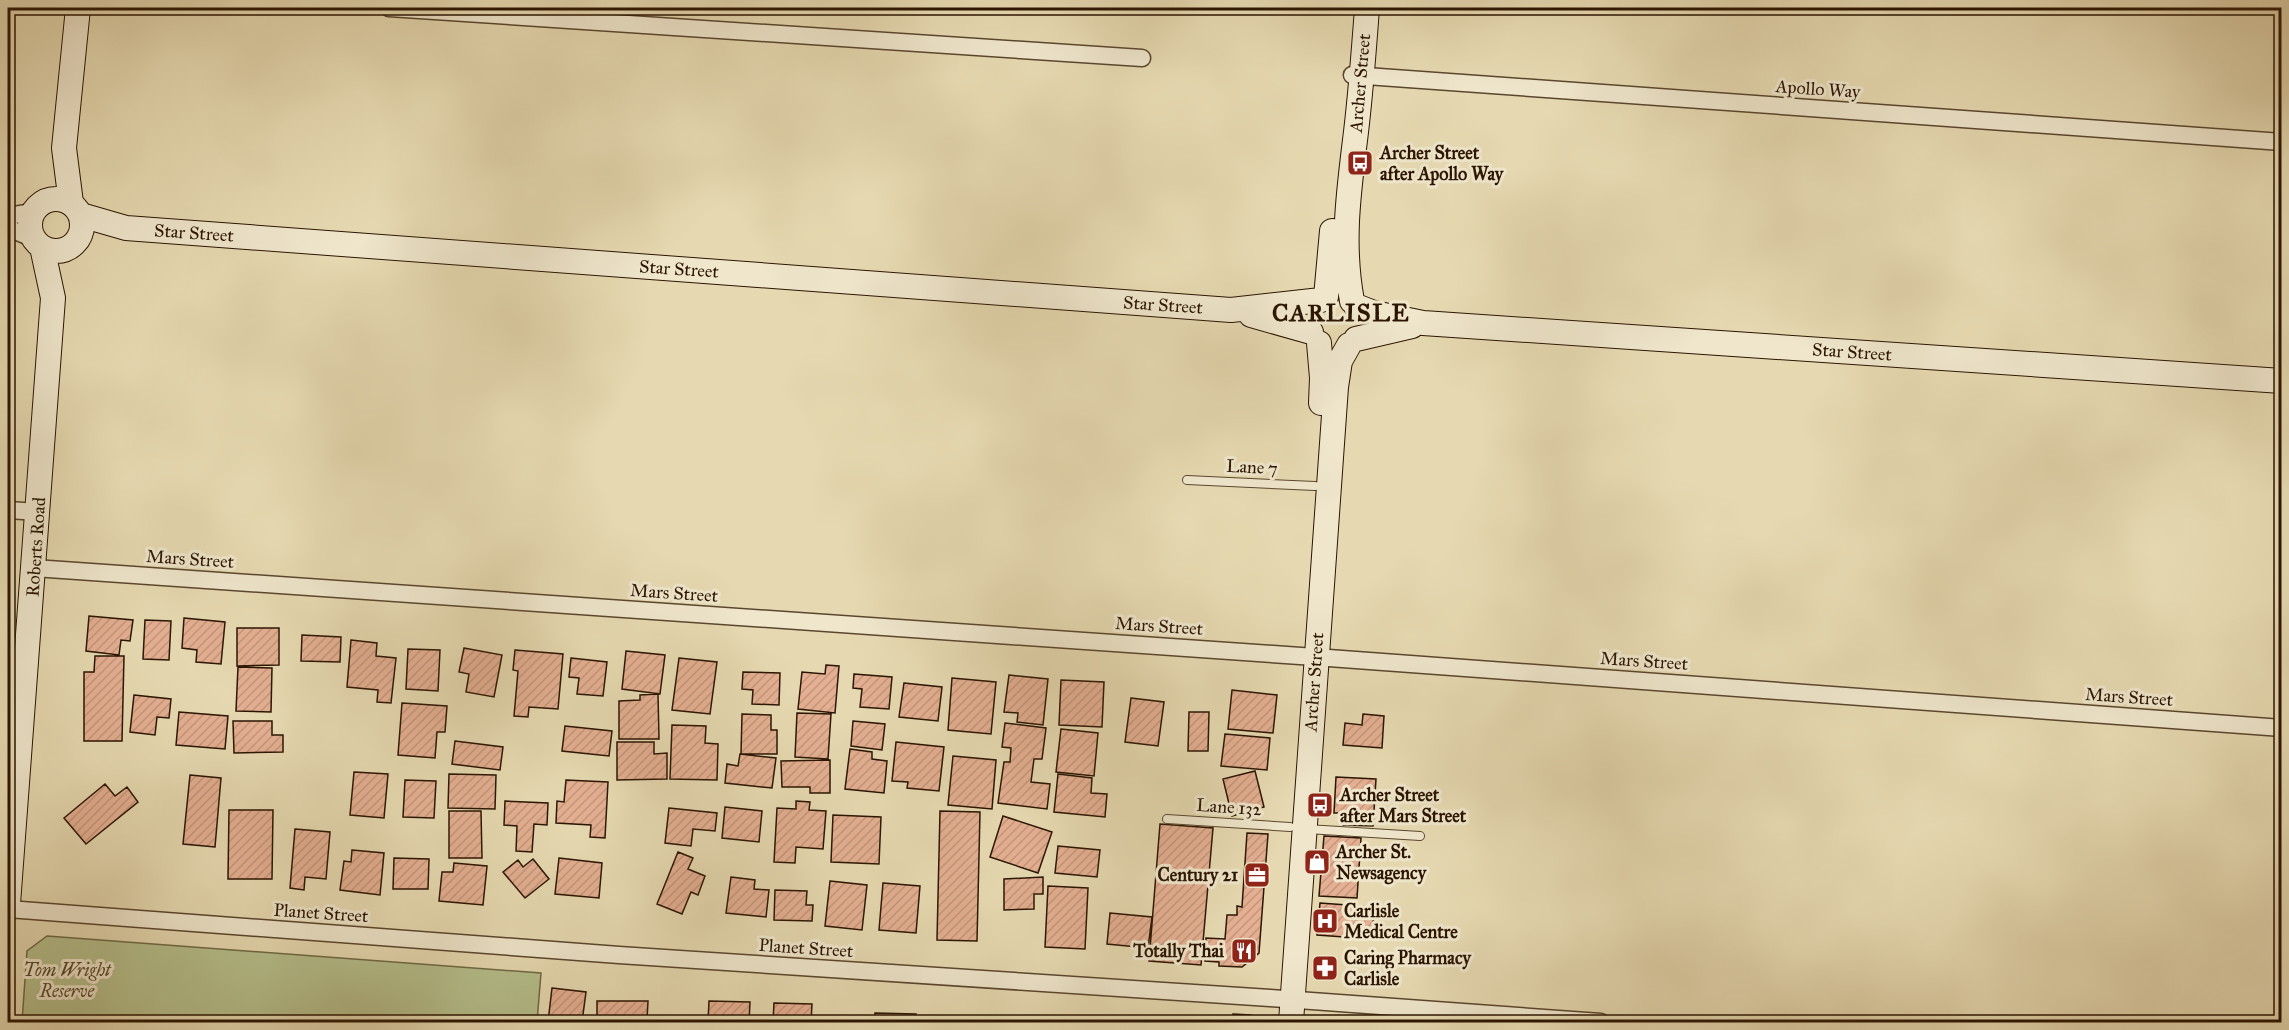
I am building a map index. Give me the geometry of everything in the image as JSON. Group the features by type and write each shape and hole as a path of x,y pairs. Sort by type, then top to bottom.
{"main road":[{"path":"64,148 30,225 38,243 58,251 76,242 83,223 76,209 64,148 78,8"},
{"name":"Archer Street","path":"1354,303 1346,272 1345,250 1357,75 1355,8"},
{"name":"Archer Street","path":"1323,299 1334,204 1367,8"},
{"path":"39,206 54,198 76,209"},
{"name":"Star Street","path":"76,209 126,228 1231,310 1323,299"},
{"name":"Star Street","path":"76,242 126,228"},
{"name":"Roberts Road","path":"8,904 53,298 76,242"},
{"name":"Roberts Road","path":"38,243 53,298"},
{"path":"1344,297 1354,303 1362,322 1352,342 1334,349 1315,338 1309,323 1310,314 1323,299 1344,297"},
{"name":"Star Street","path":"1354,303 1374,313 1423,323 2282,381"},
{"name":"Star Street","path":"1231,310 1315,338"},
{"name":"Star Street","path":"1352,342 1423,323"},
{"name":"Archer Street","path":"1309,656 1315,486 1322,378 1315,338"},
{"name":"Archer Street","path":"1276,1023 1287,1007 1309,656 1336,387 1340,360 1352,342"}],"street":[{"path":"388,8 1142,58"},
{"name":"Apollo Way","path":"1357,75 2282,142"},
{"path":"8,216 39,206"},
{"path":"8,228 38,243"},
{"path":"8,510 38,512"},
{"name":"Mars Street","path":"34,567 1309,656 2282,728"},
{"name":"Planet Street","path":"8,909 1287,1007 1601,1023"}],"lane":[{"name":"Lane 7","path":"1187,480 1315,486"},
{"name":"Lane 132","path":"1167,819 1420,836"}],"green space":[{"name":"Tom Wright Reserve","path":"47,936 541,973 537,1022 22,1022 27,951"}],"building":[{"path":"89,616 133,620 130,641 121,640 119,655 86,651"},
{"path":"184,618 225,622 221,664 196,662 197,650 182,648"},
{"path":"145,620 171,621 169,660 143,659"},
{"path":"237,628 279,628 279,665 237,666"},
{"path":"302,635 341,637 340,662 301,661"},
{"path":"351,640 377,643 376,656 396,658 391,703 377,702 378,690 347,687"},
{"path":"464,648 502,655 494,697 466,692 469,674 459,672"},
{"path":"408,649 440,650 438,691 406,689"},
{"path":"515,650 563,654 558,709 529,707 528,717 514,716 518,671 513,670"},
{"path":"626,651 665,655 660,694 622,689"},
{"path":"95,656 124,656 122,741 84,741 84,672 94,672"},
{"path":"571,658 607,662 603,696 577,694 579,678 569,677"},
{"path":"679,658 717,662 710,714 672,710"},
{"path":"826,665 839,666 835,713 798,709 802,672 825,674"},
{"path":"238,667 272,668 271,712 236,711"},
{"path":"743,672 780,673 779,705 752,704 753,690 742,689"},
{"path":"854,674 892,677 889,709 860,707 862,689 853,688"},
{"path":"1009,675 1048,679 1043,725 1017,722 1018,713 1004,712"},
{"path":"952,678 996,682 991,734 948,730"},
{"path":"1061,680 1104,682 1102,727 1059,725"},
{"path":"904,683 942,687 938,721 899,717"},
{"path":"1232,690 1277,695 1273,733 1228,729"},
{"path":"658,694 659,739 619,739 619,701 640,700 640,695"},
{"path":"134,695 171,699 169,718 157,717 155,735 130,732"},
{"path":"1131,698 1164,702 1158,746 1125,742"},
{"path":"402,703 447,706 445,732 437,732 435,758 398,755"},
{"path":"179,712 228,716 225,749 176,745"},
{"path":"1189,712 1209,712 1208,751 1188,751"},
{"path":"797,713 831,714 828,759 795,757"},
{"path":"742,714 771,715 771,730 777,730 777,754 741,754"},
{"path":"1363,714 1384,716 1382,748 1343,745 1345,723 1362,725"},
{"path":"233,721 272,721 272,735 283,735 283,752 234,753"},
{"path":"853,721 885,724 882,750 851,746"},
{"path":"1005,723 1046,728 1042,759 1034,759 1031,782 1050,784 1047,809 998,803 1004,762 1010,762 1011,748 1002,747"},
{"path":"672,725 706,726 705,743 718,744 717,780 670,779"},
{"path":"565,726 612,731 609,756 562,751"},
{"path":"1061,729 1098,733 1094,776 1056,772"},
{"path":"1225,734 1270,738 1267,770 1221,766"},
{"path":"455,741 503,747 500,770 452,764"},
{"path":"617,742 654,742 654,754 667,753 667,779 617,780"},
{"path":"896,742 944,747 939,791 907,788 908,782 892,781"},
{"path":"850,749 872,752 872,759 887,761 884,793 845,789"},
{"path":"740,754 776,758 772,788 725,783 727,764 738,766"},
{"path":"953,756 996,760 992,809 948,805"},
{"path":"830,760 830,793 810,793 810,787 782,787 781,761"},
{"path":"1255,771 1264,807 1232,816 1223,779"},
{"path":"354,772 388,774 384,818 350,815"},
{"path":"449,774 496,775 495,809 448,808"},
{"path":"1058,774 1092,778 1091,793 1107,794 1105,817 1054,812"},
{"path":"190,775 221,778 215,847 183,844"},
{"path":"1336,777 1376,779 1373,826 1343,825 1344,813 1334,813"},
{"path":"405,780 436,781 434,818 403,817"},
{"path":"566,780 608,782 605,838 590,837 591,825 556,823 557,801 564,802"},
{"path":"105,784 115,796 127,787 138,802 86,844 64,818"},
{"path":"505,801 548,803 547,825 534,824 532,852 516,851 517,826 504,825"},
{"path":"796,801 810,802 809,810 826,811 823,849 796,847 795,863 774,862 777,808 796,809"},
{"path":"725,807 762,811 759,842 722,838"},
{"path":"669,808 717,813 715,831 693,829 691,846 665,843"},
{"path":"229,810 273,810 272,879 228,879"},
{"path":"449,811 481,811 482,858 449,858"},
{"path":"940,811 980,812 977,941 937,940"},
{"path":"833,815 881,817 879,864 831,862"},
{"path":"1003,816 1052,832 1038,873 990,857"},
{"path":"1160,824 1213,828 1201,965 1149,961"},
{"path":"295,829 330,832 326,879 305,877 304,890 290,888"},
{"path":"1247,833 1268,834 1259,953 1242,967 1219,966 1219,962 1205,961 1206,938 1225,939 1227,915 1237,915 1237,906 1242,907"},
{"path":"1324,836 1361,838 1357,898 1319,896"},
{"path":"1058,846 1100,850 1097,877 1055,873"},
{"path":"352,850 384,853 380,895 340,890 344,861 351,862"},
{"path":"678,852 693,858 688,869 705,876 698,895 691,892 682,914 657,904"},
{"path":"394,858 429,859 428,889 393,889"},
{"path":"559,858 602,863 599,898 555,894"},
{"path":"533,859 549,879 525,898 503,872 518,860 523,867"},
{"path":"454,863 487,866 483,905 439,901 442,872 453,872"},
{"path":"731,877 755,880 754,889 769,890 766,917 726,913"},
{"path":"1043,877 1043,894 1034,894 1034,909 1004,910 1004,879"},
{"path":"830,881 867,885 862,930 825,926"},
{"path":"883,883 920,886 916,933 879,930"},
{"path":"1048,886 1088,888 1085,949 1045,947"},
{"path":"775,890 807,891 806,905 813,905 812,921 774,920"},
{"path":"1320,903 1374,907 1372,939 1317,935"},
{"path":"1110,913 1152,917 1148,948 1107,944"},
{"path":"552,988 586,992 582,1022 548,1022"},
{"path":"597,1001 648,1001 647,1020 597,1022"},
{"path":"709,1001 750,1002 749,1022 708,1022"},
{"path":"774,1003 812,1004 811,1022 773,1022"},
{"path":"875,1013 916,1014 915,1022 875,1022"},
{"path":"1233,1014 1251,1015 1258,1022 1232,1021"},
{"path":"991,1020 1060,1022 991,1022"},
{"path":"1213,1020 1232,1021 1243,1022 1212,1022"}],"place":[{"name":"Archer Street after Apollo Way","path":"1360,163"},
{"name":"Archer Street after Mars Street","path":"1320,805"},
{"name":"Archer St. Newsagency","path":"1317,862"},
{"name":"Century 21","path":"1257,875"},
{"name":"Carlisle Medical Centre","path":"1325,921"},
{"name":"Totally Thai","path":"1244,951"},
{"name":"Caring Pharmacy Carlisle","path":"1325,968"}],"district":[{"name":"CARLISLE","path":"1341,313"}]}
